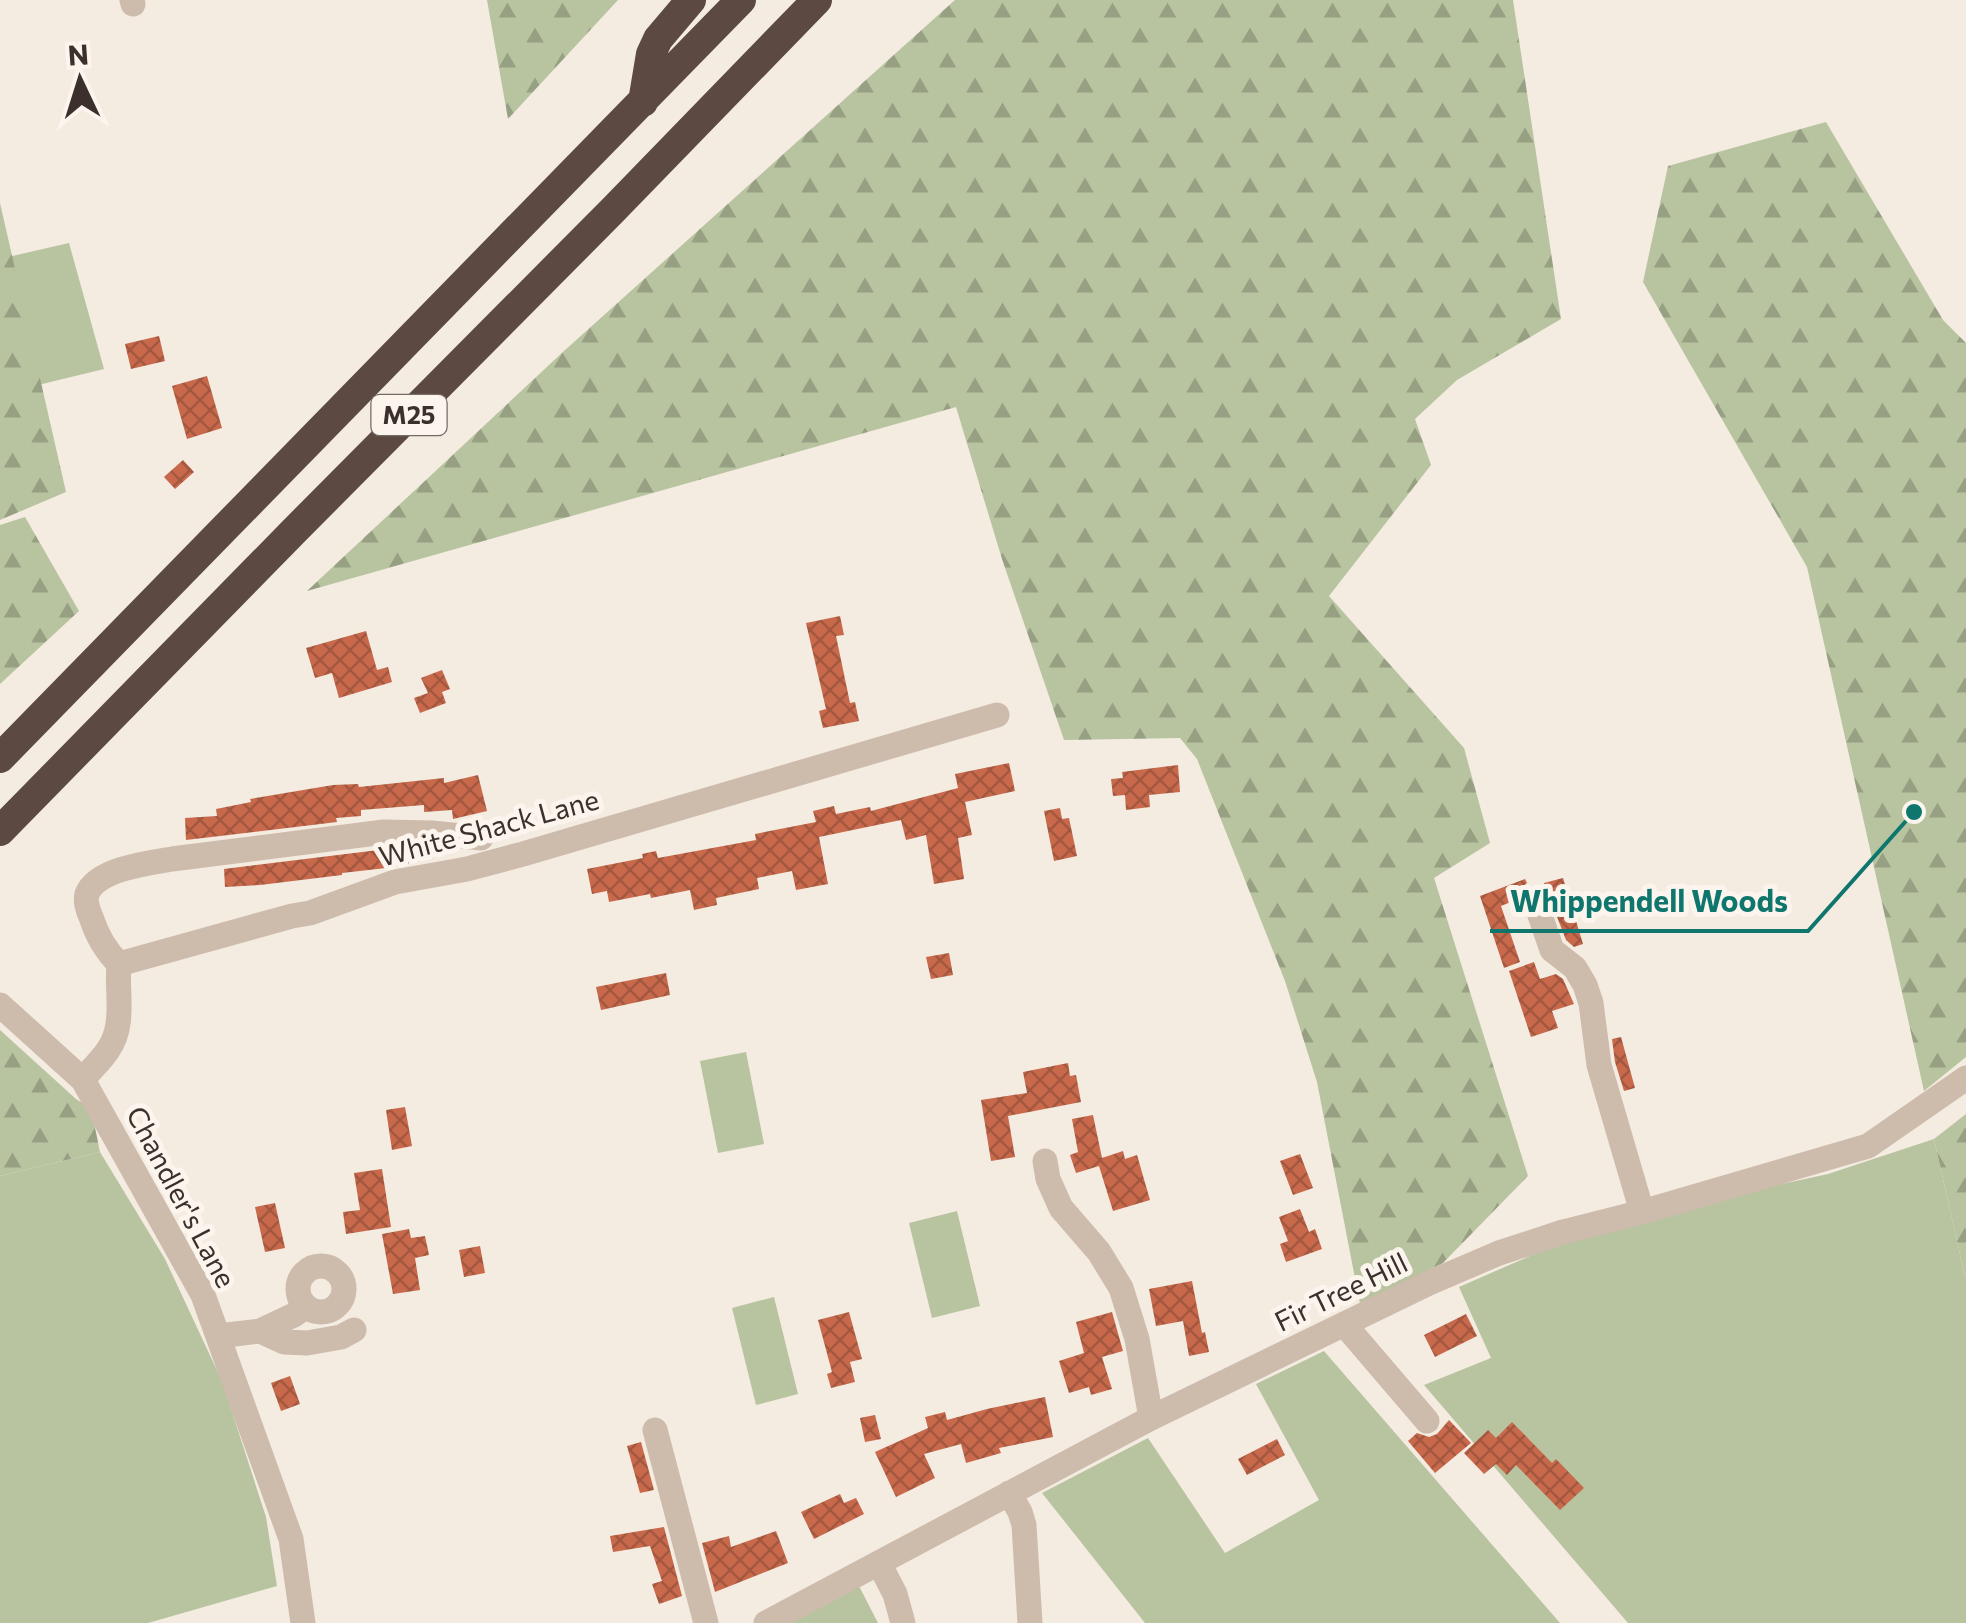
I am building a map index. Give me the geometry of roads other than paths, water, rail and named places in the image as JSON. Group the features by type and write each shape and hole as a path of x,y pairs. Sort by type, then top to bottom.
{"highway":[{"path":"643,102 651,54 658,38 692,0"},
{"name":"M25","path":"0,758 741,0"},
{"name":"M25","path":"0,831 817,0"}],"street":[{"name":"White Shack Lane","path":"119,964 310,913 395,882 504,859 997,715"},
{"path":"82,1080 108,1051 120,1009 119,964 101,942 86,900 90,890 106,875 139,864 384,832 481,838"},
{"path":"1534,898 1552,950 1576,968 1585,985 1599,1065 1642,1212"},
{"name":"Chandler's Lane","path":"0,1006 82,1080 202,1295 291,1538 303,1623"},
{"name":"Fir Tree Hill","path":"766,1623 1151,1418 1499,1253 1868,1146 1966,1078"},
{"path":"1045,1162 1061,1208 1099,1252 1121,1288 1138,1340 1151,1418"},
{"path":"218,1336 260,1331 294,1316 306,1306"},
{"path":"1344,1324 1426,1421"},
{"path":"260,1331 284,1342 308,1343 341,1337 354,1330"},
{"path":"655,1430 706,1623"},
{"path":"1009,1493 1024,1525 1030,1623"},
{"path":"879,1563 903,1623"}],"place":[{"name":"Whippendell Woods","path":"1914,812"}]}
